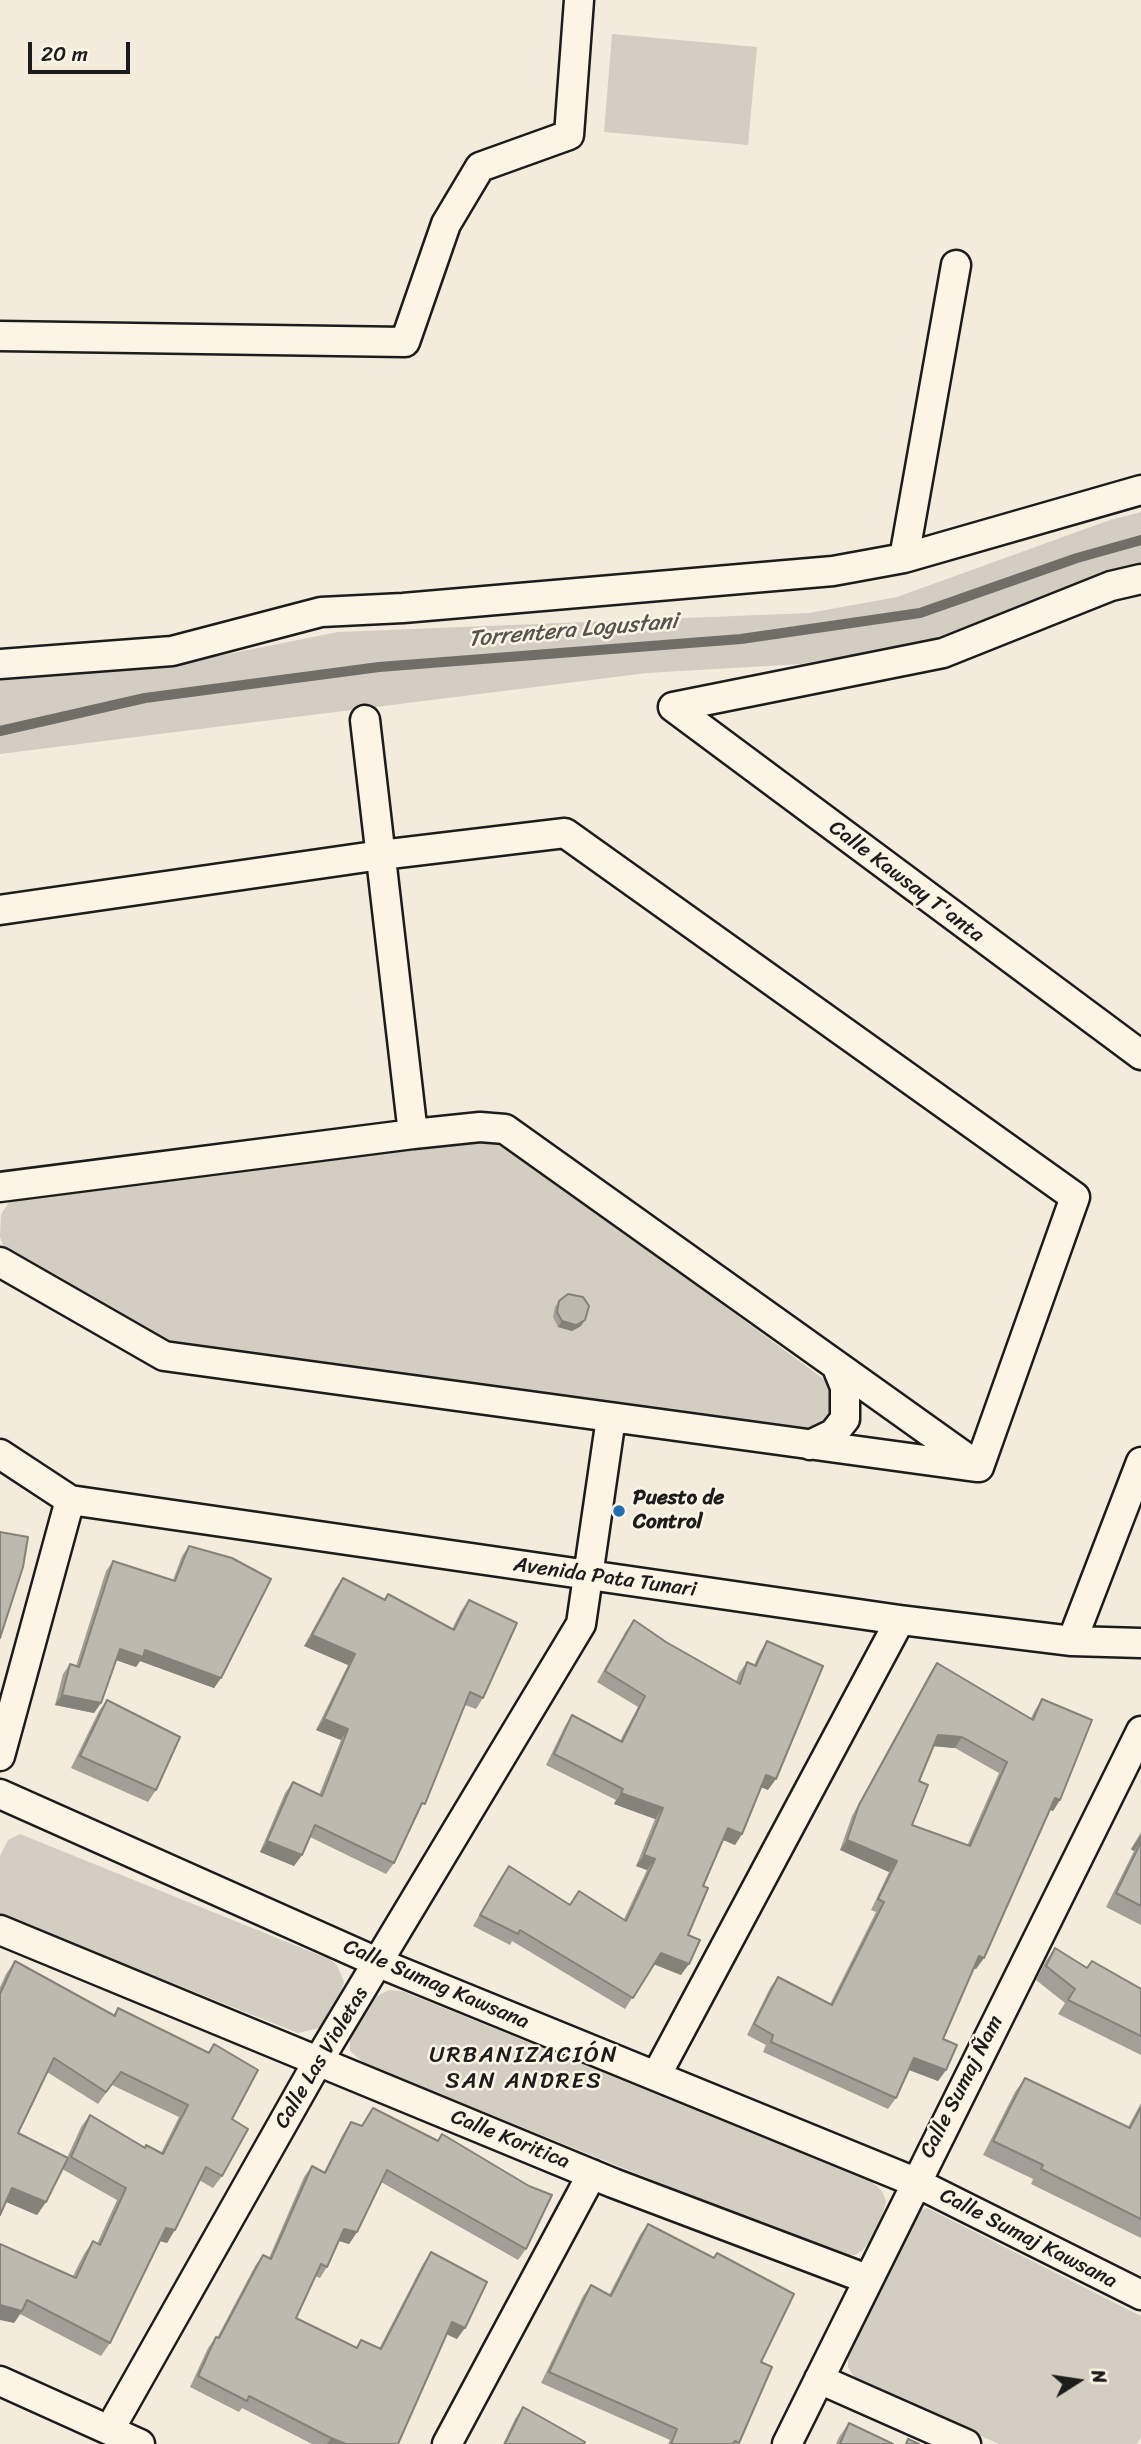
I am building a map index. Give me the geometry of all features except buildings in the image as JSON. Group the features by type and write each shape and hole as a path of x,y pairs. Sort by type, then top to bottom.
{"street":[{"path":"0,336 405,342 446,224 480,167 569,135 579,0"},
{"path":"904,558 956,265"},
{"path":"0,664 172,652 321,612 403,608 833,571 904,558 1141,490"},
{"name":"Calle Kawsay T'anta","path":"1141,579 1111,586 943,653 673,707 1141,1055"},
{"path":"365,720 413,1135"},
{"path":"0,910 381,855 565,833 1075,1197 979,1467"},
{"path":"0,1187 480,1127 505,1129 979,1467"},
{"path":"0,1262 164,1356 979,1467"},
{"path":"810,1445 833,1434 845,1419 845,1387 836,1366"},
{"name":"Calle Las Violetas","path":"110,2429 317,2063 581,1624 590,1577 611,1418"},
{"path":"0,1454 70,1500 6,1710 0,1756"},
{"path":"1072,1641 1141,1462"},
{"name":"Avenida Pata Tunari","path":"70,1500 900,1620 1072,1641 1141,1643"},
{"path":"656,2076 900,1620"},
{"name":"Calle Sumaj Ñam","path":"787,2444 1141,1731"},
{"name":"Calle Sumag Kawsana","path":"0,1794 379,1963 915,2182"},
{"name":"Calle Koritica","path":"0,1930 317,2063 592,2174 867,2280"},
{"path":"447,2444 592,2174"},
{"name":"Calle Sumaj Kawsana","path":"915,2182 1141,2295"},
{"path":"819,2379 966,2444"},
{"path":"0,2381 140,2444"}],"shaded area":[{"path":"612,34 757,47 748,145 604,132"},
{"path":"1141,512 1141,565 1109,573 921,643 801,664 647,673 0,754 0,680 163,667 338,632 809,613 897,597 1110,520"},
{"path":"482,1139 500,1141 836,1388 835,1417 811,1432 157,1341 5,1251 0,1237 1,1214 10,1201 22,1194"},
{"path":"20,1834 329,1959 337,1965 344,1982 338,2002 319,2028 298,2033 0,1914 0,1856 8,1840"},
{"path":"389,1990 402,1991 872,2182 882,2191 886,2201 879,2228 863,2250 855,2255 839,2255 365,2064 350,2051 350,2034 377,1996"},
{"path":"927,2208 1141,2316 1141,2437 1137,2444 999,2444 858,2381 848,2367 848,2352 915,2212"}],"waterway":[{"name":"Torrentera Logustani","path":"0,731 145,698 379,667 741,639 920,613 1077,558 1141,540"}],"place":[{"name":"Puesto de Control","path":"619,1511"}],"district":[{"name":"URBANIZACIÓN SAN ANDRES","path":"524,2069"}]}
